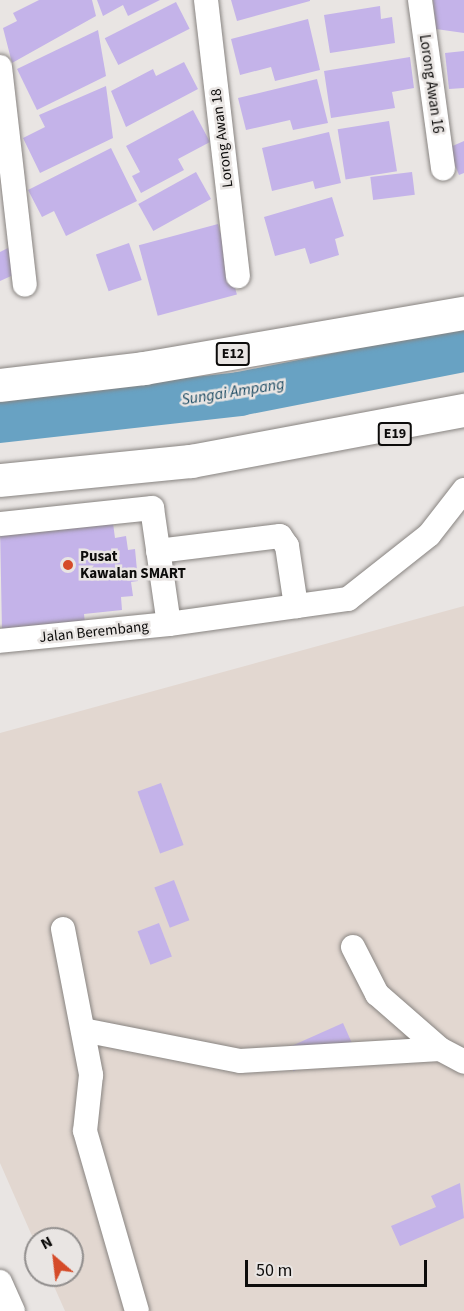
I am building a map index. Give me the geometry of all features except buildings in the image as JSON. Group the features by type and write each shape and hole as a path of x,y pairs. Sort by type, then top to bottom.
{"highway":[{"name":"E12","path":"0,385 144,368 464,313"},
{"path":"0,480 191,461 326,438 464,410"},
{"name":"E19","path":"326,438 464,431"}],"street":[{"name":"Lorong Awan 18","path":"206,0 238,276"},
{"name":"Lorong Awan 16","path":"420,0 443,168"},
{"path":"0,67 25,285"},
{"path":"169,624 348,599 387,573 429,535 464,490"},
{"name":"Jalan Berembang","path":"0,525 152,508 169,624 0,641"},
{"path":"158,551 280,536 287,546 296,606"},
{"path":"63,928 91,1075 85,1131 137,1311"},
{"path":"353,947 367,983 440,1049 464,1062"},
{"path":"82,1030 240,1061 440,1049"},
{"path":"0,1282 13,1311"}],"shaded area":[{"path":"464,606 464,1311 65,1311 54,1287 84,1287 84,1227 28,1227 0,1163 0,733"}],"waterway":[{"name":"Sungai Ampang","path":"0,421 239,394 464,350"}],"place":[{"name":"Pusat Kawalan SMART","path":"68,565"}]}
